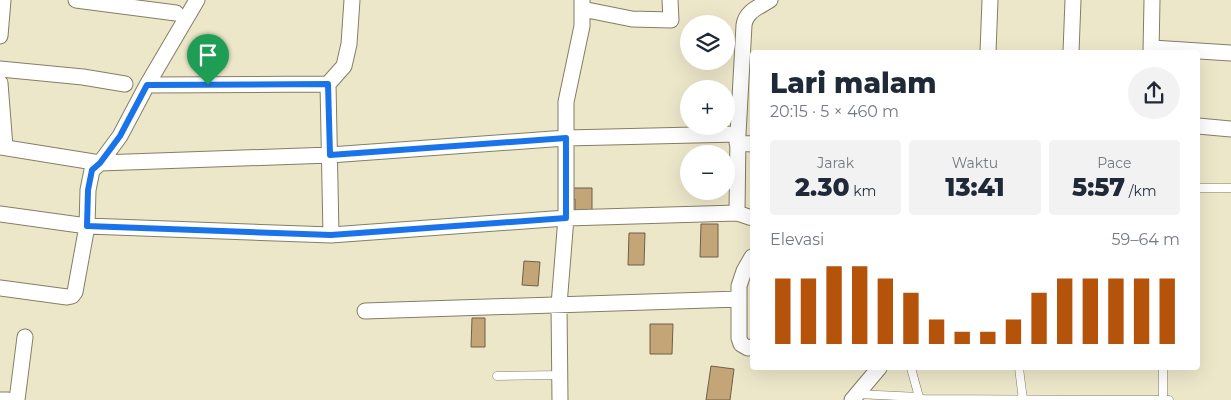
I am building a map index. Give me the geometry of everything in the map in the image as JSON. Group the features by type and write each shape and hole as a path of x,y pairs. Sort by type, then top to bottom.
{"street":[{"path":"0,36 3,0"},
{"path":"76,0 176,13"},
{"path":"0,288 67,297 72,296 75,292 87,226 92,170 100,163 120,136 147,85 197,0"},
{"path":"331,235 328,84 344,66 349,44 352,0"},
{"path":"560,400 559,305 566,218 566,102 582,26 582,4 632,19 671,20 670,0"},
{"path":"737,213 747,66 745,18 750,6 770,0"},
{"path":"988,50 990,0"},
{"path":"1071,50 1073,0"},
{"path":"1152,0 1152,50"},
{"path":"1200,52 1231,53"},
{"path":"0,69 125,84"},
{"path":"0,83 2,147 100,163 330,155 566,138 743,140"},
{"path":"147,85 328,84"},
{"path":"1200,126 1231,129"},
{"path":"0,214 87,226 331,235 566,218 737,213 750,217"},
{"path":"750,260 741,278 739,299 741,344 750,348"},
{"path":"365,312 739,299"},
{"path":"17,400 25,337"},
{"path":"855,397 877,370"},
{"path":"0,400 8,400"}],"lane":[{"path":"1200,188 1231,188"},
{"path":"912,370 919,397"},
{"path":"1019,370 1023,400"},
{"path":"1163,370 1163,400"},
{"path":"496,376 561,375"},
{"path":"855,397 1169,400"}],"building":[{"path":"571,188 592,188 592,211 575,211 575,199 571,199"},
{"path":"701,224 718,224 718,257 700,257"},
{"path":"629,233 645,233 644,265 628,265"},
{"path":"524,261 540,262 538,286 522,285"},
{"path":"472,318 485,318 485,347 471,347"},
{"path":"650,324 673,324 672,354 650,354"},
{"path":"711,366 734,369 730,400 706,400"}],"route":[{"path":"328,84 330,155 566,138 566,218 331,235 87,226 88,190 92,170 100,163 120,136 147,85 208,85 328,84"}]}
